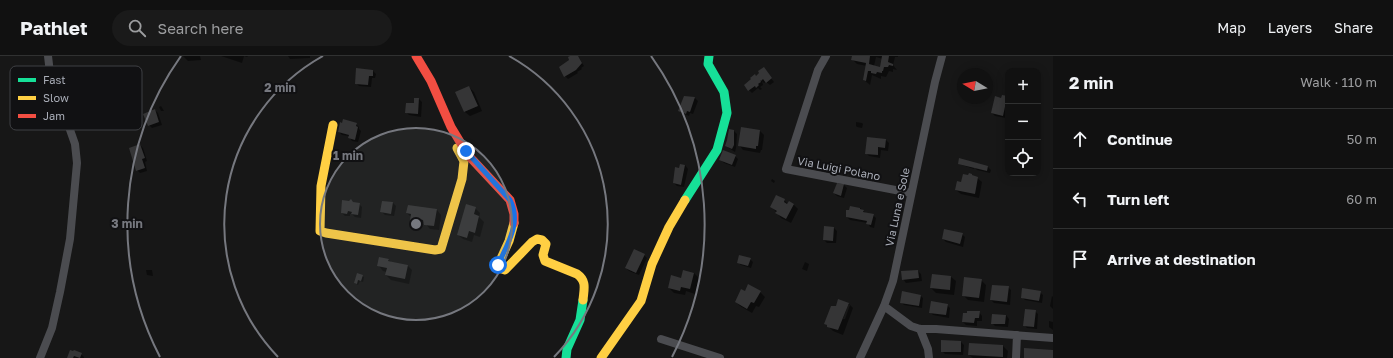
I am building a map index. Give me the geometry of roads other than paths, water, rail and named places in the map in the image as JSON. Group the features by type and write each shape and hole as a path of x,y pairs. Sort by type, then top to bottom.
{"street":[{"path":"48,56 49,66"},
{"path":"333,125 321,186 320,231 435,250 441,249 462,179 464,161 431,81 416,56"},
{"path":"601,358 641,301 652,264 669,227 706,164 717,150 727,113 724,92 708,64 709,56"},
{"name":"Via Luigi Polano","path":"826,56 818,70 786,169 911,193"},
{"name":"Via Luna e Sole","path":"860,358 884,306 893,281 935,82 942,56"},
{"path":"451,127 457,134 468,155 510,200 513,206 514,218 511,237 498,264 499,268 505,270 533,241 541,239 546,244 543,255 545,261 577,274 584,281 585,290 580,320 567,349 566,358"},
{"path":"40,358 52,328 70,239 77,163 75,144 70,130"},
{"path":"884,306 911,326 920,329 1053,338"},
{"path":"920,329 928,349 929,358"},
{"path":"1016,358 1017,335"},
{"path":"661,339 720,358"}]}
